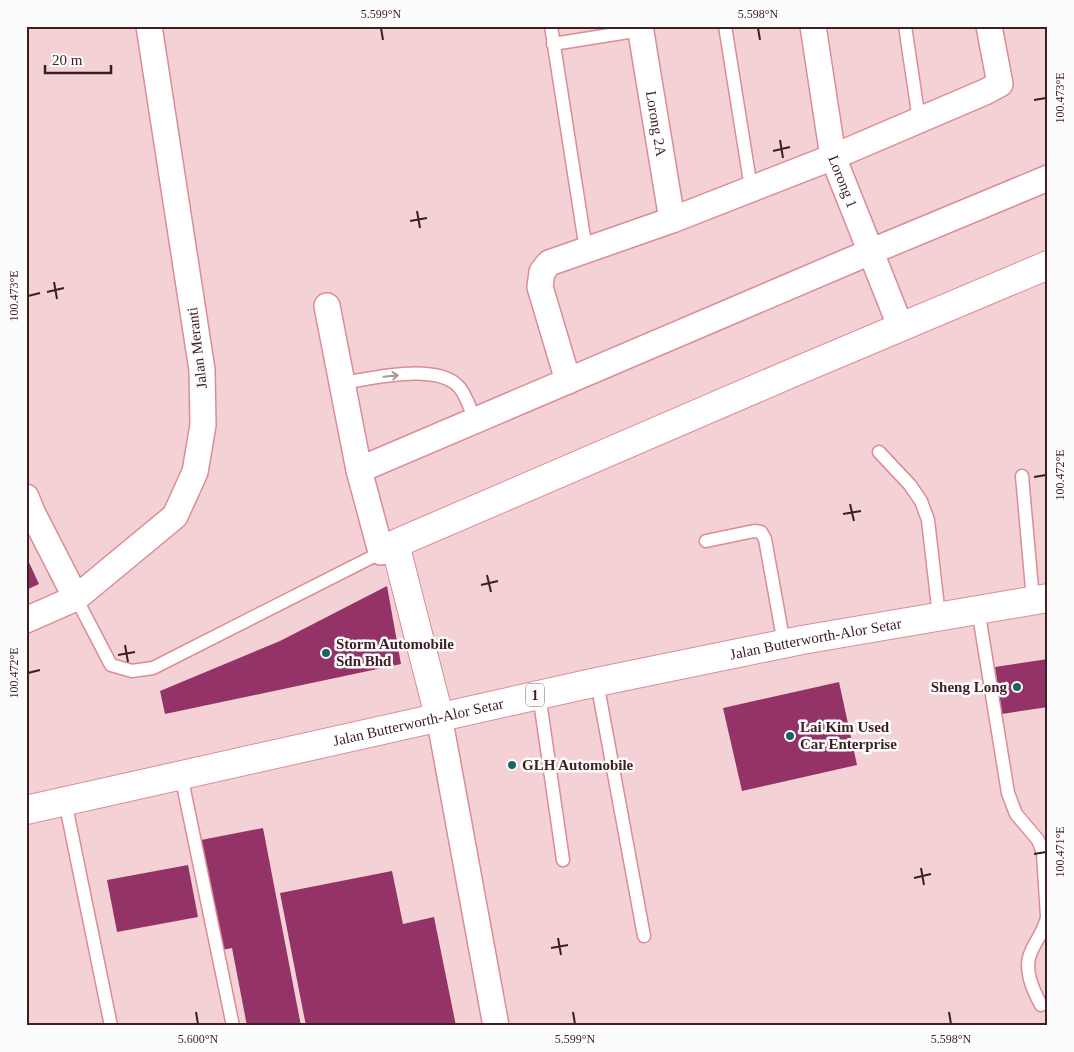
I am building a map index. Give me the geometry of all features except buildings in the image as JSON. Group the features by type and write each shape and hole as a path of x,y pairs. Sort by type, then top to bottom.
{"main road":[{"path":"439,716 388,548 792,372 1048,266"},
{"name":"Jalan Butterworth-Alor Setar","path":"26,810 539,694 784,644 1040,599"}],"street":[{"name":"Jalan Meranti","path":"26,620 76,598 175,516 195,472 203,425 202,370 148,26"},
{"name":"Lorong 1","path":"813,26 832,157 900,328"},
{"path":"568,381 540,287 542,272 549,263 672,220 832,157 1000,84 989,26"},
{"name":"Lorong 2A","path":"640,28 672,220"},
{"path":"359,470 1048,178"},
{"path":"327,306 359,470 388,548"},
{"path":"28,508 76,598"},
{"path":"439,716 496,1026"}],"lane":[{"path":"551,26 586,250"},
{"path":"726,26 751,188"},
{"path":"905,26 919,120"},
{"path":"554,44 640,28"},
{"path":"342,383 402,374 431,374 446,377 459,386 475,420"},
{"path":"879,452 910,485 921,501 928,520 939,616"},
{"path":"1022,476 1040,599"},
{"path":"706,541 754,531 761,532 764,539 784,644"},
{"path":"76,598 111,665 132,672 153,668 388,548"},
{"path":"978,609 1008,793 1016,814 1038,840 1043,854 1047,917 1046,924 1030,955 1029,970 1032,987 1041,1005"},
{"path":"597,682 644,936"},
{"path":"539,694 563,860"},
{"path":"181,775 233,1026"},
{"path":"65,801 111,1026"}],"place":[{"name":"Storm Automobile Sdn Bhd","path":"326,653"},
{"name":"Sheng Long","path":"1017,687"},
{"name":"Lai Kim Used Car Enterprise","path":"790,736"},
{"name":"GLH Automobile","path":"512,765"}]}
